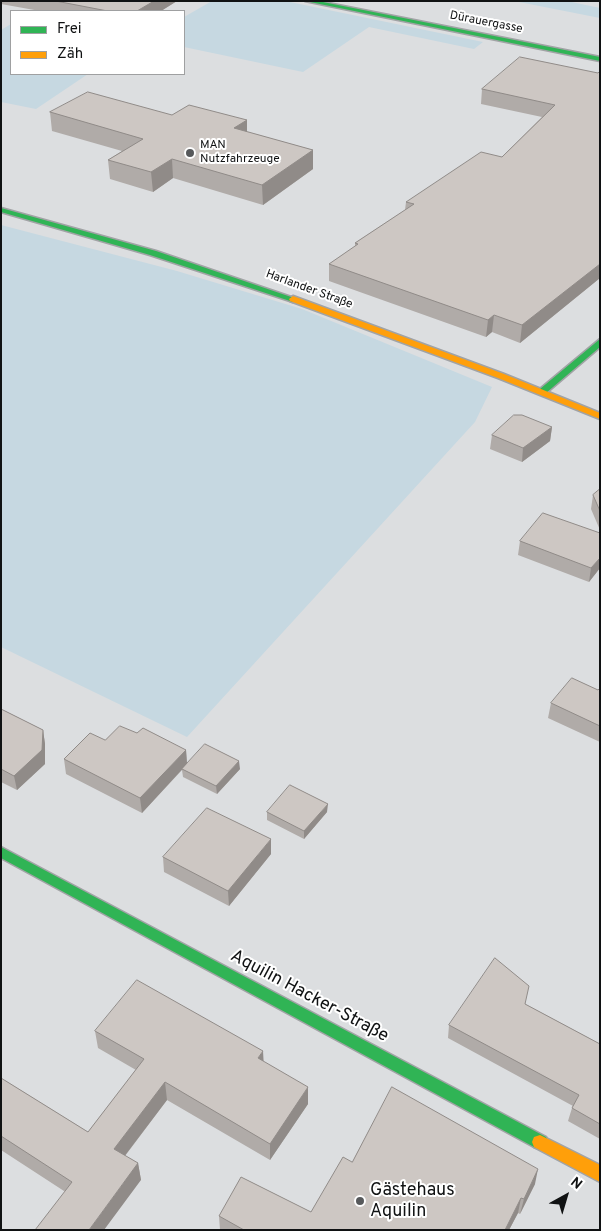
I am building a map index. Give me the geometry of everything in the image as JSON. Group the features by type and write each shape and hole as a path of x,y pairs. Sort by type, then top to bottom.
{"street":[{"name":"Dürauergasse","path":"308,1 600,59"},
{"name":"Harlander Straße","path":"1,210 103,237 287,295 543,391 600,416"},
{"path":"543,391 600,342"},
{"name":"Aquilin Hacker-Straße","path":"1,852 600,1174"}],"shaded area":[{"path":"212,1 285,1 483,42 474,49 369,27 303,72 185,47 185,16"},
{"path":"514,1 567,1 600,8 600,18"},
{"path":"10,25 10,75 87,75 36,109 1,102 1,30"},
{"path":"1,225 177,271 302,309 492,387 475,422 187,737 1,647"}],"building":[{"path":"56,1 154,1 139,10 103,10"},
{"path":"520,57 598,73 600,71 600,264 522,325 494,315 488,320 329,264 358,244 355,243 414,204 406,202 481,152 502,157 555,105 482,89"},
{"path":"88,92 172,115 189,105 247,120 234,128 313,150 262,185 172,159 151,172 108,160 143,139 50,112"},
{"path":"514,415 522,415 552,427 523,448 492,435"},
{"path":"600,489 600,511 593,495"},
{"path":"543,513 600,533 600,558 591,568 520,541"},
{"path":"572,678 598,690 600,688 600,726 551,703"},
{"path":"1,709 43,730 42,750 14,776 1,769"},
{"path":"120,726 137,733 143,728 186,750 140,798 64,759 90,733 105,740"},
{"path":"205,744 239,761 216,786 182,769"},
{"path":"290,785 328,804 304,831 267,812"},
{"path":"207,808 271,839 228,891 163,857"},
{"path":"495,958 529,986 525,1004 600,1044 600,1124 572,1108 579,1095 449,1025"},
{"path":"137,980 263,1051 258,1058 308,1087 270,1144 165,1082 114,1149 138,1163 89,1230 35,1230 72,1182 1,1136 1,1078 88,1132 144,1059 95,1031"},
{"path":"392,1087 538,1169 524,1199 521,1198 505,1230 244,1230 219,1216 241,1177 311,1212 343,1157 352,1162"}],"traffic: fast":[{"path":"308,1 600,59"},
{"path":"1,210 153,253 293,299"},
{"path":"543,391 600,342"},
{"path":"1,852 540,1142"}],"traffic: slow":[{"path":"293,299 501,376 600,416"},
{"path":"540,1142 600,1174"}],"place":[{"name":"MAN Nutzfahrzeuge","path":"190,153"},
{"name":"Gästehaus Aquilin","path":"360,1201"}]}
